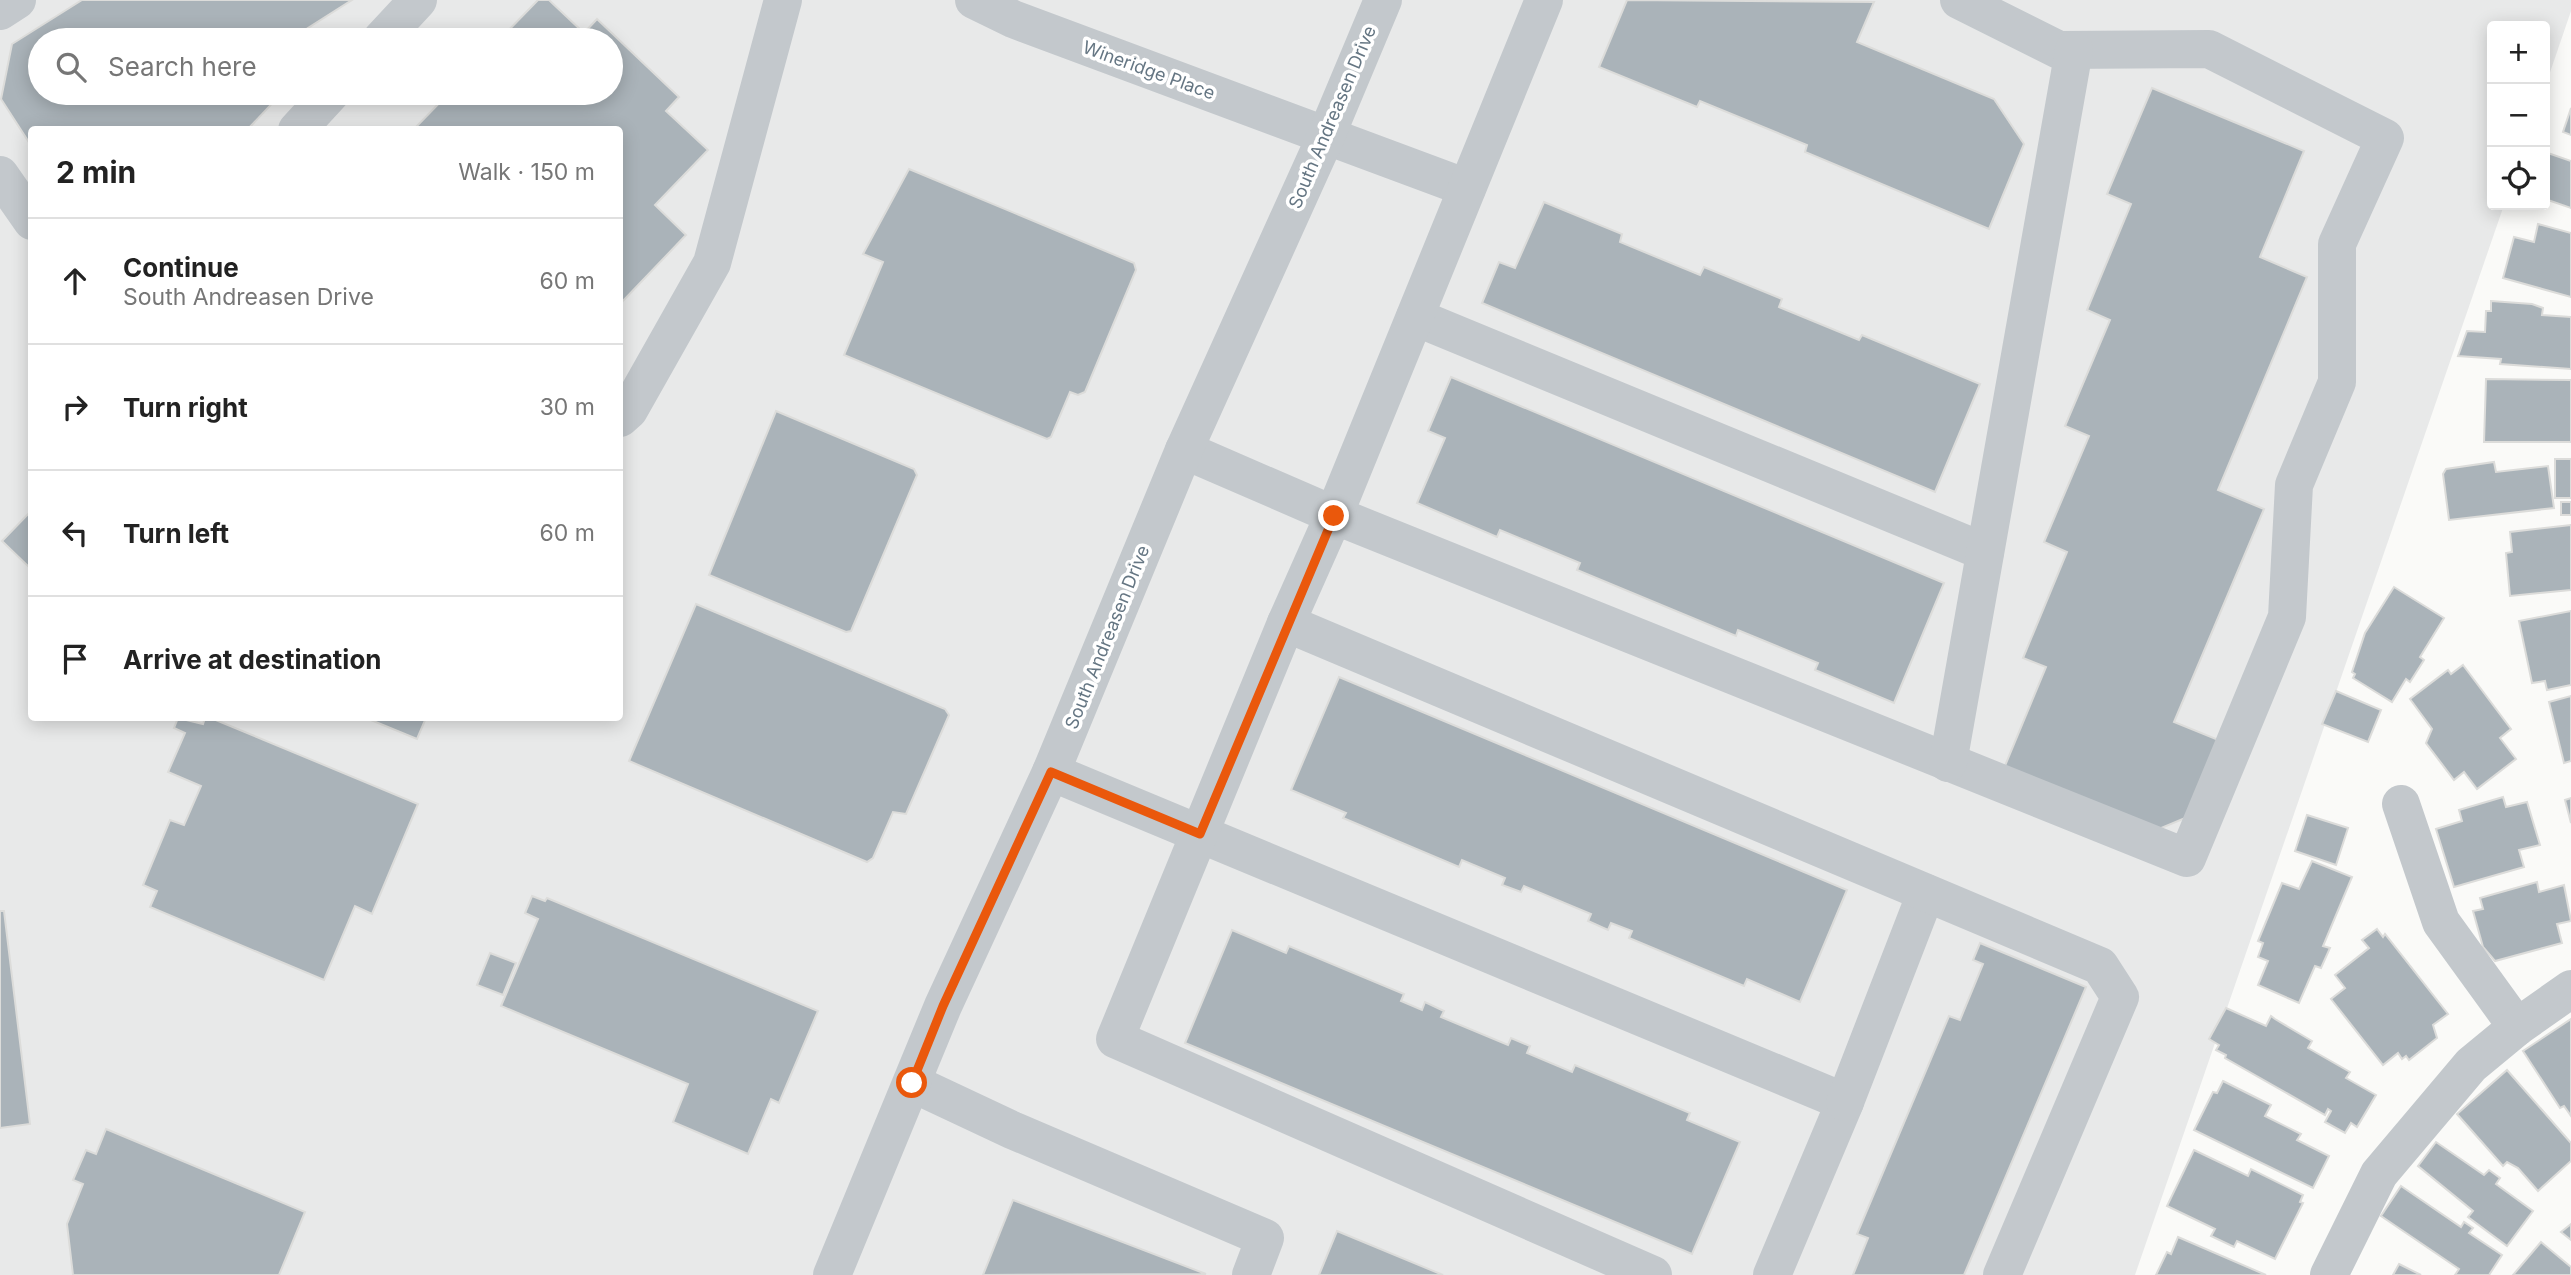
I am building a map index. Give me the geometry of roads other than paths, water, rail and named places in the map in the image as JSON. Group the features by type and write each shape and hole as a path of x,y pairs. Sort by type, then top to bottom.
{"street":[{"path":"0,11 17,0"},
{"path":"392,28 418,0"},
{"path":"623,415 629,410 712,263 783,0"},
{"name":"Wineridge Place","path":"974,0 1013,19 1467,188"},
{"name":"South Andreasen Drive","path":"832,1275 943,1006 1051,772 1184,450 1326,136 1382,0"},
{"path":"1544,0 1334,516 1286,623 1115,1039 1653,1275"},
{"path":"1184,450 1334,516 2187,858 2287,617 2294,485 2337,382 2337,244 2385,138 2209,49 2059,50 1959,0"},
{"path":"1948,763 2074,50"},
{"path":"301,126 320,105"},
{"path":"0,175 28,215"},
{"path":"1415,317 1985,552"},
{"path":"1286,623 2100,966 2120,997 2002,1275"},
{"path":"1051,772 1845,1102"},
{"path":"2401,804 2441,922 2517,1027"},
{"path":"1772,1275 1845,1102 1926,893"},
{"path":"2329,1275 2379,1174 2471,1065 2517,1027 2571,989"},
{"path":"912,1083 1012,1130 1265,1238 1251,1275"}]}
